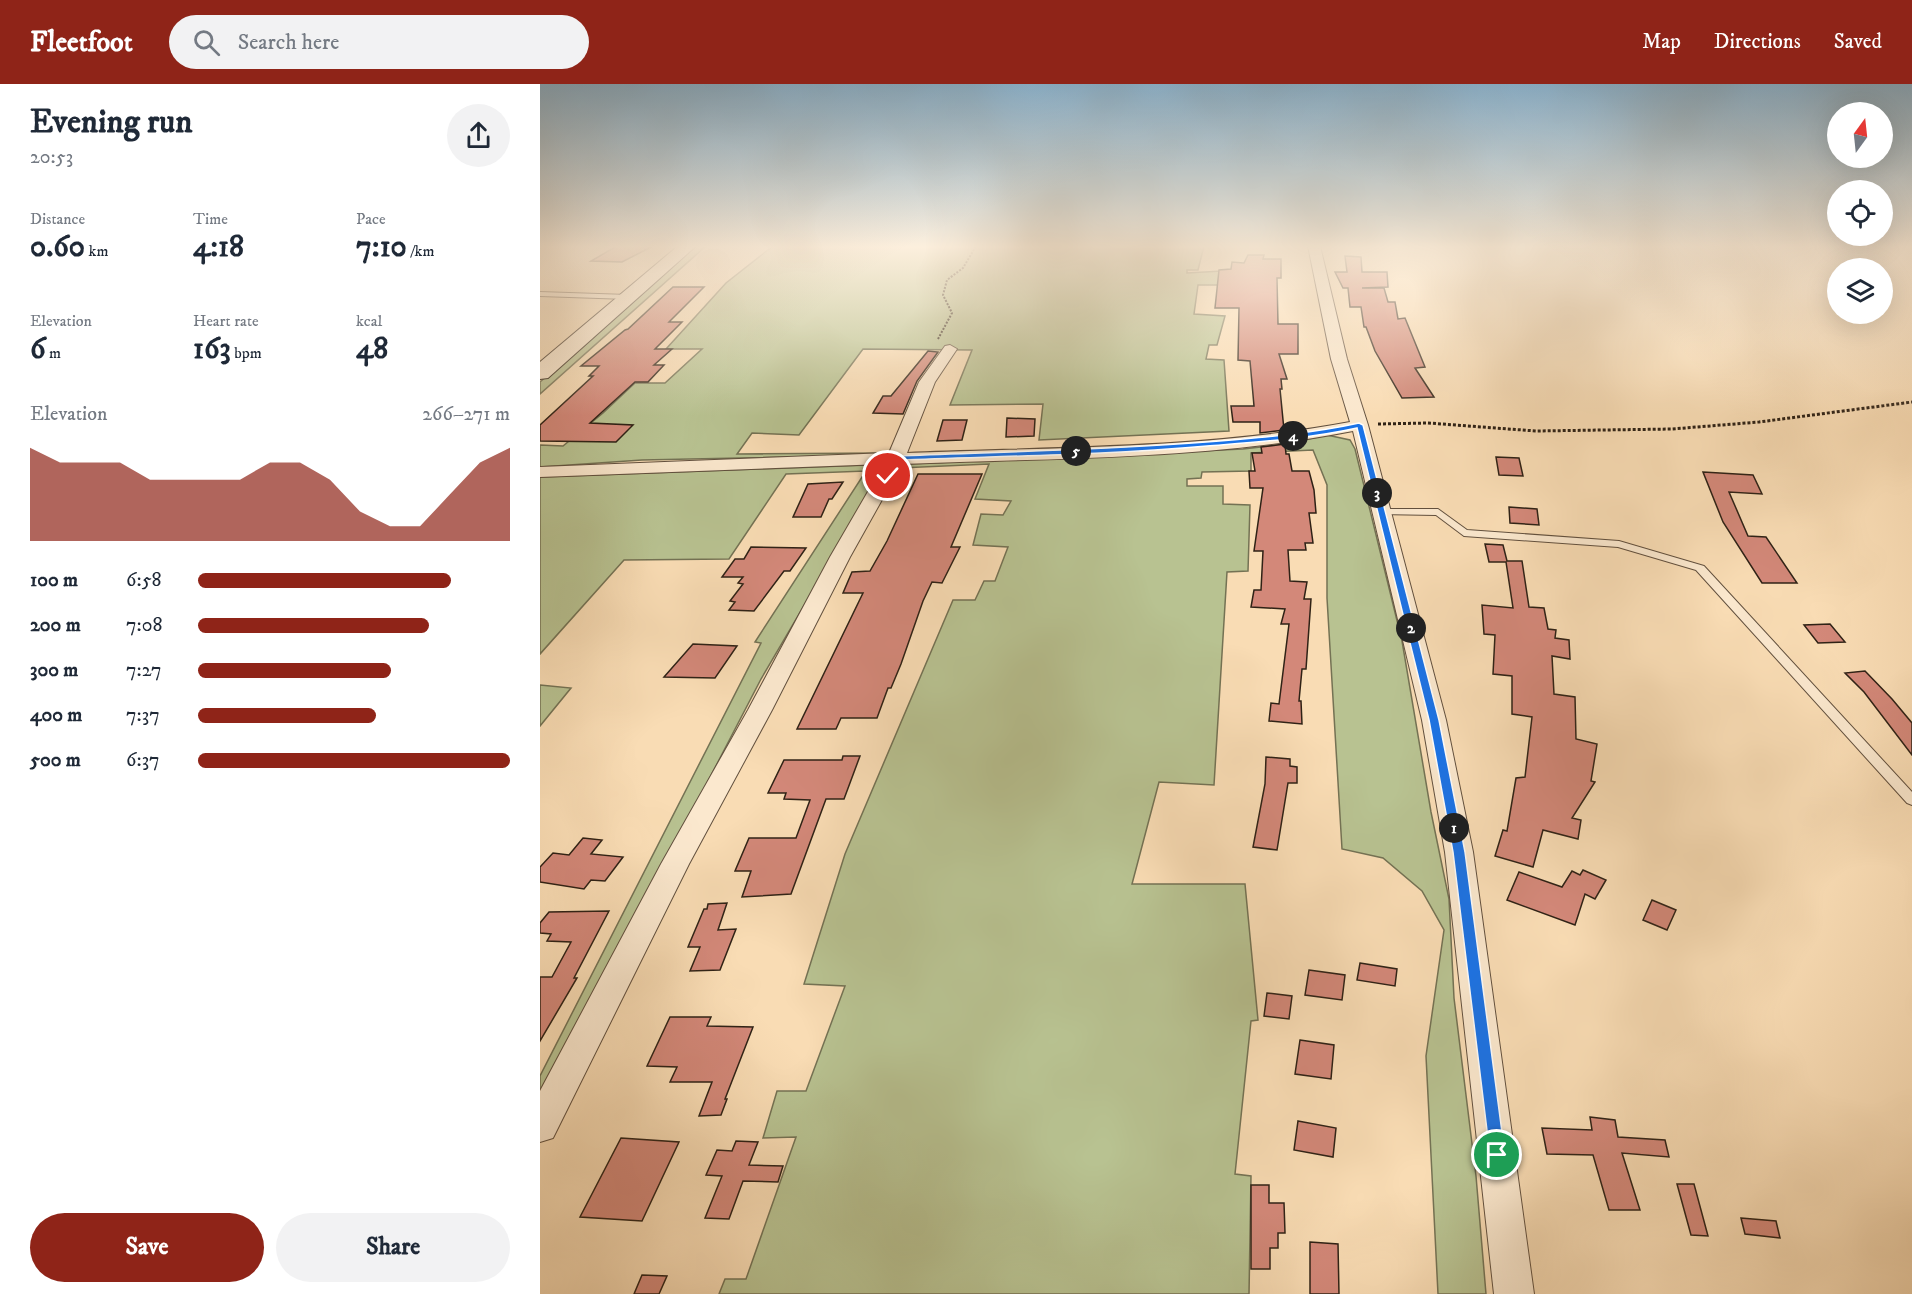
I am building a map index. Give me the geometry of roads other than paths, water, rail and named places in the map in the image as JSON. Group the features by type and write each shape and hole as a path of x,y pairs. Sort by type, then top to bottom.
{"street":[{"path":"540,373 622,302"},
{"path":"1328,302 1434,720 1459,852 1514,1294"},
{"path":"540,1126 675,864 760,710 840,557 897,458 927,382 944,348"},
{"path":"540,472 1156,448 1269,439 1327,432 1359,425"}],"lane":[{"path":"1382,512 1438,513 1464,533 1619,544 1700,568 1912,800"}]}
